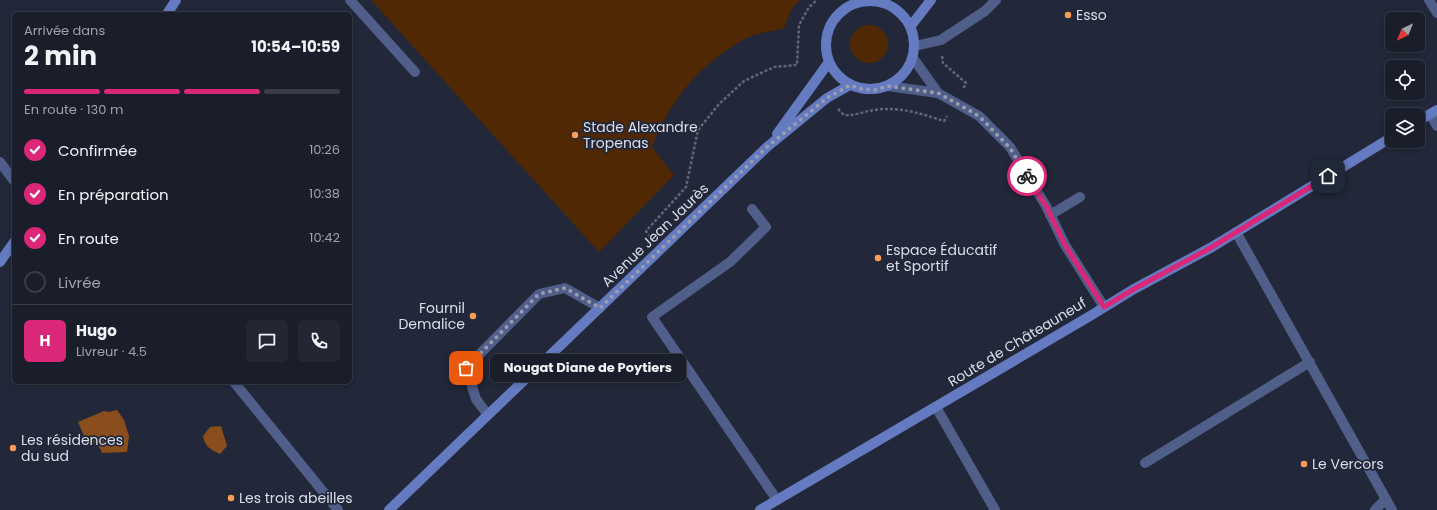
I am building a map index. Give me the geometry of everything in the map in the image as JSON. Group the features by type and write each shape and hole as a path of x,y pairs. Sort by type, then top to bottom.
{"main road":[{"path":"168,12 176,0"},
{"path":"910,27 931,0"},
{"path":"862,2 893,2 910,27 915,46 913,58 908,69 899,79 888,86 875,90 862,89 850,85 839,77 829,62 826,52 826,39 830,26 838,14 849,6 862,2"},
{"name":"Avenue Jean Jaurès","path":"767,147 829,62"},
{"name":"Avenue Jean Jaurès","path":"389,510 767,147 827,98 850,85"},
{"path":"1425,117 1434,112"},
{"name":"Route de Châteauneuf","path":"760,510 1134,289 1236,232 1385,141"},
{"path":"0,262 12,245"}],"street":[{"path":"350,0 415,72"},
{"path":"915,46 941,40 986,11 996,0"},
{"path":"1429,0 1437,13"},
{"path":"913,58 938,93"},
{"path":"888,86 938,93 979,116 1010,148 1050,215 1065,245 1104,307"},
{"path":"1434,112 1437,126"},
{"path":"0,162 12,178"},
{"path":"1050,215 1080,197"},
{"path":"752,209 766,227 730,262 652,317 777,500"},
{"path":"1236,232 1392,510"},
{"path":"488,415 476,399 466,368 539,294 565,288 600,308"},
{"path":"1145,462 1310,362"},
{"path":"236,384 338,510"},
{"path":"936,407 995,510"},
{"path":"1375,510 1386,499"}],"path":[{"path":"661,250 646,231 686,187 698,130 719,104 744,81 774,67 797,65 799,25 809,8 817,0"}],"shaded area":[{"name":"Stade Alexandre Tropenas","path":"371,0 800,0 792,8 784,28 754,35 741,41 708,65 697,75 679,96 658,133 652,147 674,175 599,252"},
{"path":"869,25 882,31 888,44 882,57 869,63 856,57 850,44 856,31"},
{"path":"117,410 124,420 129,436 127,452 102,453 97,445 89,442 84,436 78,422 104,411 109,412"},
{"path":"221,426 227,446 220,454 208,447 203,436 210,427"}],"way so far":[{"path":"466,368 539,294 565,288 600,308 767,147 827,98 850,85 862,89 875,90 888,86 938,93 979,116 1010,148 1027,176"}],"place":[{"name":"Esso","path":"1068,15"},
{"name":"Stade Alexandre Tropenas","path":"575,135"},
{"name":"Espace Éducatif et Sportif","path":"878,258"},
{"name":"Fournil Demalice","path":"473,316"},
{"name":"Nougat Diane de Poytiers","path":"466,368"},
{"name":"Les résidences du sud","path":"13,448"},
{"name":"Le Vercors","path":"1304,464"},
{"name":"Les trois abeilles","path":"231,498"}],"route":[{"path":"1027,176 1046,206 1065,245 1104,307 1212,247 1328,176"}]}
